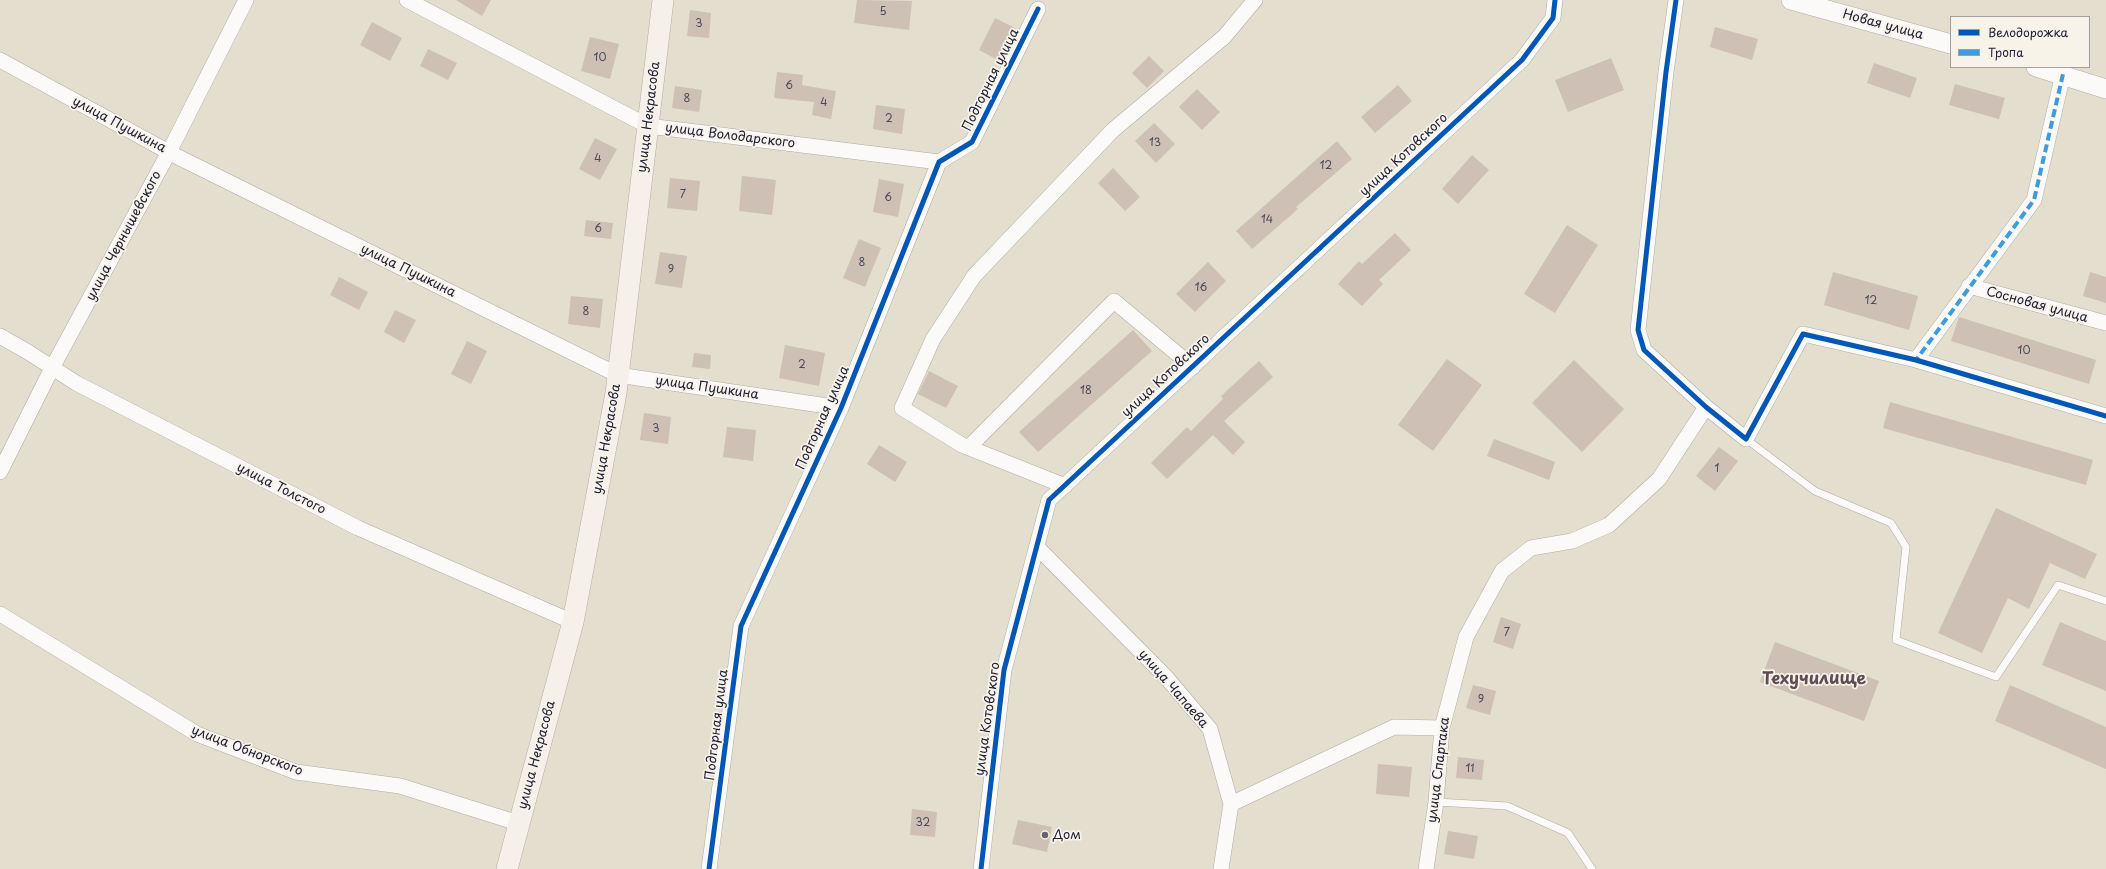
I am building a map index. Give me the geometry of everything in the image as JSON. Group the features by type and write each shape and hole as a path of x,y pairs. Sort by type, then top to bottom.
{"main road":[{"name":"улица Некрасова","path":"507,869 518,823 573,622 618,375 664,0"}],"street":[{"name":"улица Чернышевского","path":"0,472 52,368 169,152 246,0"},
{"name":"улица Володарского","path":"407,0 648,126 939,162"},
{"path":"1065,486 969,447 902,408 933,339 974,276 1113,130 1224,37 1255,0"},
{"name":"улица Котовского","path":"981,869 1004,670 1049,500 1522,60 1553,18 1555,0"},
{"path":"1676,0 1666,72 1638,330 1644,350 1706,407 1746,439 1803,334 1916,360 2106,416"},
{"name":"Новая улица","path":"1791,0 1950,44"},
{"name":"Подгорная улица","path":"709,869 741,626 841,408 939,162 972,142 1038,9"},
{"name":"улица Пушкина","path":"0,60 169,152 618,375 841,408"},
{"path":"2040,68 2063,74 2106,89"},
{"path":"1916,360 1969,286 2034,200 2063,74"},
{"name":"Сосновая улица","path":"1969,286 2106,323"},
{"path":"969,447 1114,301 1193,367"},
{"name":"улица Толстого","path":"0,336 76,383 358,528 573,622"},
{"name":"улица Спартака","path":"1426,869 1436,802 1442,728 1466,638 1502,571 1530,548 1572,541 1610,525 1658,480 1706,407"},
{"name":"улица Чапаева","path":"1037,547 1166,677 1210,729 1231,804 1221,869"},
{"name":"улица Обнорского","path":"0,614 197,734 296,772 400,786 518,823"},
{"path":"1231,804 1394,727 1442,728"}],"lane":[{"path":"1746,439 1815,491 1891,523 1906,547 1896,640 1996,677 2058,585 2106,601"},
{"path":"1436,802 1507,806 1568,833 1592,869"}],"building":[{"path":"456,0 491,0 482,16"},
{"path":"857,0 912,1 909,30 854,23"},
{"path":"690,10 711,13 709,38 687,36"},
{"path":"995,18 1015,28 998,60 979,50"},
{"path":"372,22 402,38 390,61 360,45"},
{"path":"1715,27 1758,39 1752,60 1710,47"},
{"path":"590,37 619,44 610,79 581,71"},
{"path":"428,49 457,63 448,80 420,66"},
{"path":"1149,56 1164,71 1147,88 1132,73"},
{"path":"1611,58 1624,90 1568,112 1555,80"},
{"path":"1874,63 1917,78 1910,98 1867,83"},
{"path":"777,72 803,75 802,85 836,91 831,119 812,115 814,102 774,98"},
{"path":"1955,84 2005,98 1999,119 1949,105"},
{"path":"1398,85 1412,101 1375,133 1361,117"},
{"path":"675,86 702,90 699,112 672,108"},
{"path":"1197,89 1220,112 1202,130 1179,107"},
{"path":"876,105 905,109 902,134 873,129"},
{"path":"1154,123 1175,144 1156,163 1135,141"},
{"path":"595,138 617,149 600,180 579,169"},
{"path":"1337,141 1352,159 1296,207 1298,209 1252,249 1236,231"},
{"path":"1472,155 1489,170 1458,204 1442,189"},
{"path":"1113,168 1140,197 1125,211 1098,183"},
{"path":"742,176 776,180 772,215 739,211"},
{"path":"670,178 700,181 697,211 667,208"},
{"path":"879,179 904,184 898,217 873,212"},
{"path":"586,220 613,223 611,239 584,236"},
{"path":"1567,225 1598,245 1555,313 1524,294"},
{"path":"1395,233 1411,250 1379,280 1383,284 1362,306 1338,284 1359,261 1362,264"},
{"path":"859,239 881,248 865,287 843,278"},
{"path":"660,252 687,256 682,288 655,284"},
{"path":"1208,262 1226,281 1195,312 1176,294"},
{"path":"1833,272 1918,296 1909,330 1824,305"},
{"path":"2090,272 2106,277 2106,303 2083,296"},
{"path":"339,277 368,292 359,310 330,295"},
{"path":"571,296 603,299 600,328 568,324"},
{"path":"395,310 416,320 404,343 384,332"},
{"path":"1959,317 2096,360 2089,384 1951,341"},
{"path":"1133,330 1152,351 1038,452 1019,432"},
{"path":"467,341 487,351 471,384 451,374"},
{"path":"785,345 825,353 819,386 779,378"},
{"path":"694,353 711,355 710,369 692,367"},
{"path":"1447,359 1482,385 1433,451 1398,425"},
{"path":"1574,360 1624,409 1582,452 1532,403"},
{"path":"1259,361 1273,377 1224,421 1245,442 1233,455 1213,435 1167,479 1151,463 1187,427 1191,431 1223,399 1221,396"},
{"path":"929,371 958,386 946,408 918,394"},
{"path":"1890,402 2093,460 2086,485 1883,428"},
{"path":"644,413 671,417 668,444 640,440"},
{"path":"727,427 756,430 753,461 723,457"},
{"path":"1494,439 1555,462 1549,480 1487,456"},
{"path":"879,445 907,462 895,482 867,464"},
{"path":"1719,447 1738,461 1715,491 1696,476"},
{"path":"1996,508 2097,554 2085,579 2050,563 2029,609 2008,598 1982,653 1938,633"},
{"path":"1501,617 1521,624 1513,649 1493,642"},
{"path":"2060,622 2106,641 2106,691 2042,665"},
{"path":"1775,642 1879,681 1864,721 1760,682"},
{"path":"1473,685 1496,691 1490,715 1466,708"},
{"path":"2010,685 2106,727 2106,769 1995,721"},
{"path":"1458,757 1484,760 1482,780 1456,778"},
{"path":"1378,764 1412,767 1409,797 1376,794"},
{"path":"912,809 937,812 935,837 910,835"},
{"path":"1018,820 1052,827 1047,852 1012,844"},
{"path":"1448,831 1478,836 1474,859 1444,854"}],"marked path":[{"path":"1920,361 1916,360 2034,200 2063,74"}],"cycle path":[{"path":"981,869 1004,670 1049,500 1522,60 1553,18 1555,0"},
{"path":"1676,0 1666,72 1638,330 1644,350 1706,407 1746,439 1803,334 1916,360 2106,416"},
{"path":"709,869 741,626 841,408 939,162 972,142 1038,9"}],"place":[{"name":"Дом","path":"1045,835"}],"district":[{"name":"Техучилище","path":"1814,679"}]}
